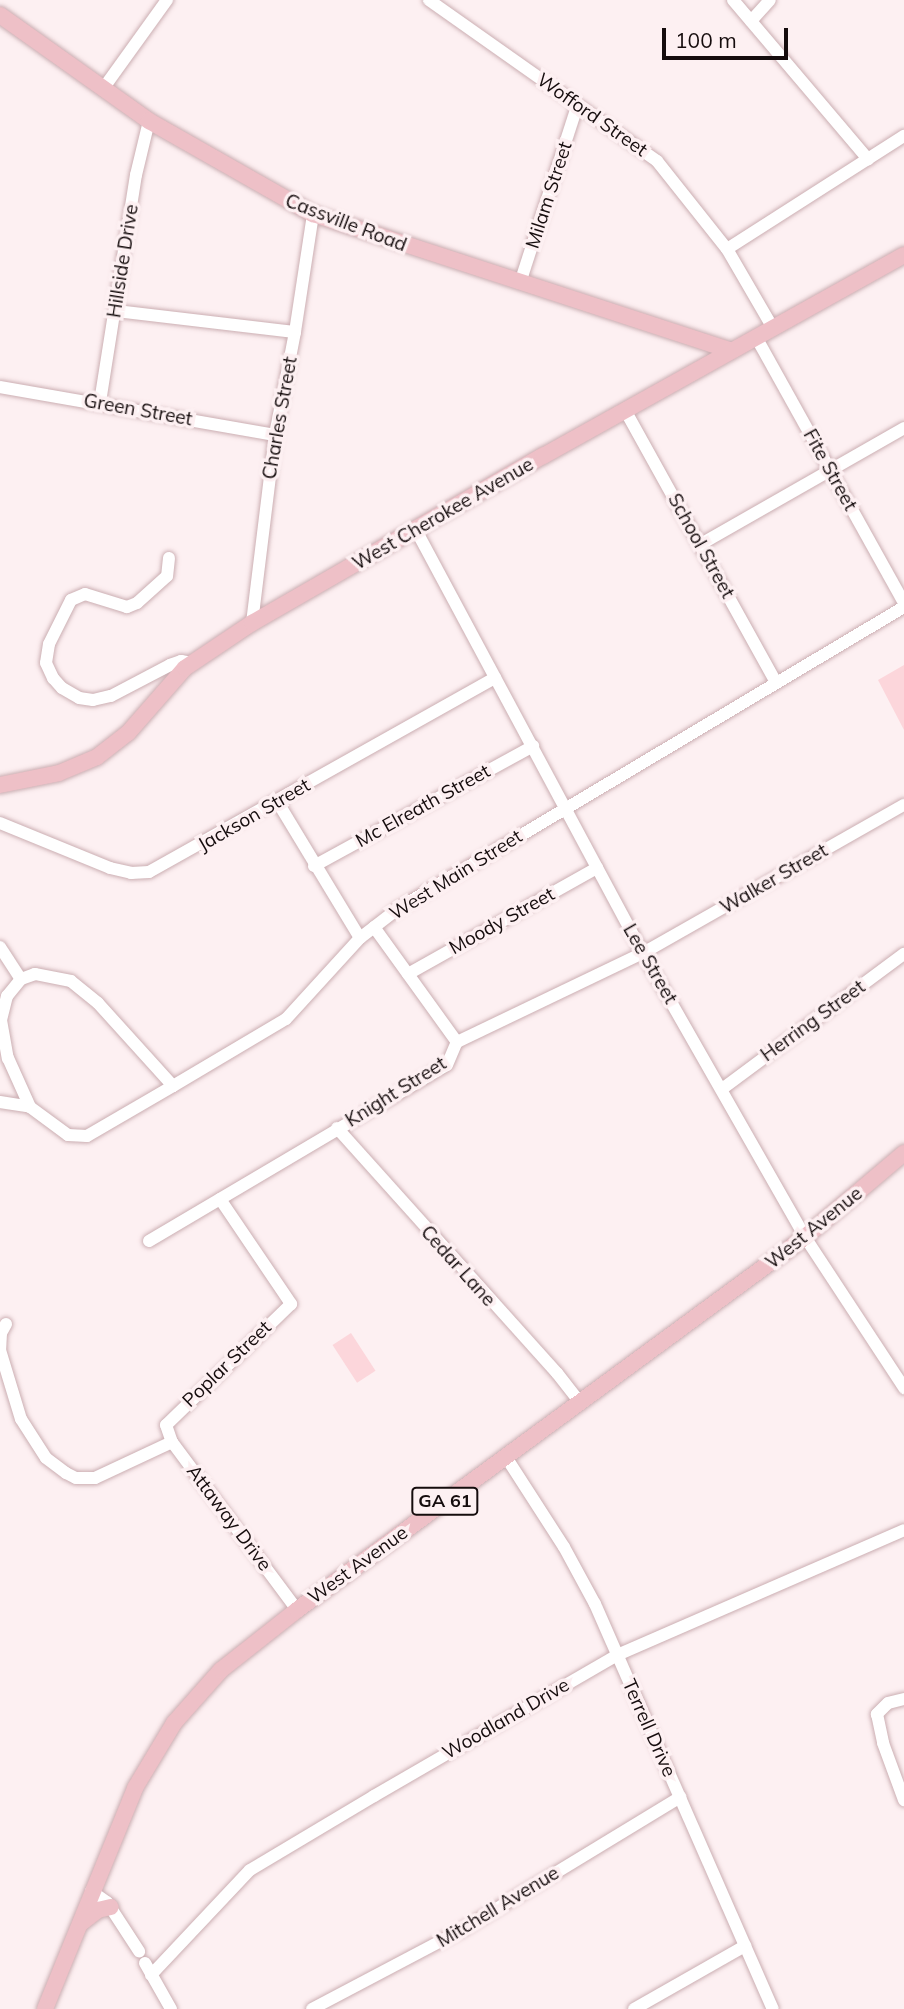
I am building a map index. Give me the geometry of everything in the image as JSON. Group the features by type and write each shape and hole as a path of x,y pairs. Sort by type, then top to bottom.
{"main road":[{"name":"Cassville Road","path":"0,15 149,121 313,214 731,351"},
{"name":"West Cherokee Avenue","path":"0,785 69,770 105,752 134,726 192,663 252,623 625,410 904,255"},
{"path":"694,339 702,354 703,367"},
{"name":"West Avenue","path":"45,2009 135,1788 174,1723 221,1670 297,1610 805,1237 904,1153"},
{"path":"78,1926 98,1910 111,1907"}],"street":[{"path":"103,89 167,0"},
{"name":"Wofford Street","path":"429,0 577,106 637,144 657,161 727,249 774,328"},
{"path":"733,0 868,159"},
{"path":"751,20 770,0"},
{"name":"Milam Street","path":"520,284 577,106"},
{"name":"Hillside Drive","path":"100,402 136,175 149,121"},
{"path":"727,249 904,136"},
{"name":"Charles Street","path":"252,623 275,435 295,332 313,214"},
{"path":"116,311 295,332"},
{"name":"Fite Street","path":"756,337 904,605"},
{"name":"Green Street","path":"0,387 100,402 275,435"},
{"name":"School Street","path":"625,410 776,682"},
{"path":"701,544 828,469 904,428"},
{"name":"Lee Street","path":"416,530 643,953 805,1237 904,1388"},
{"path":"169,558 167,576 137,603 127,607 114,605 85,594 72,600 49,644 46,663 62,688 79,698 93,700 111,696 170,665 181,661 192,663"},
{"name":"West Main Street","path":"30,1107 68,1135 87,1136 286,1019 360,937 399,908 904,605"},
{"name":"Jackson Street","path":"0,823 110,868 131,873 149,872 495,678"},
{"name":"Mc Elreath Street","path":"314,866 533,746"},
{"path":"277,801 314,866 360,937"},
{"name":"Walker Street","path":"643,953 904,805"},
{"name":"Moody Street","path":"408,974 597,868"},
{"path":"374,927 457,1042"},
{"path":"0,947 21,979"},
{"name":"Knight Street","path":"149,1241 447,1065 457,1042 643,953"},
{"name":"Herring Street","path":"722,1088 904,954"},
{"path":"30,1107 8,1058 1,1020 7,996 21,979 43,975 71,981 97,1003 173,1086"},
{"path":"0,1102 30,1107"},
{"name":"Cedar Lane","path":"337,1128 580,1402"},
{"name":"Poplar Street","path":"166,1425 290,1304 220,1199"},
{"path":"6,1324 1,1333 0,1350 21,1419 46,1458 66,1473 76,1478 95,1478 172,1443"},
{"name":"Attaway Drive","path":"166,1425 172,1443 297,1610"},
{"name":"Terrell Drive","path":"506,1457 585,1583 774,2009"},
{"name":"Woodland Drive","path":"145,1963 250,1870 617,1655 904,1530"},
{"path":"904,1699 888,1703 877,1714 883,1743 904,1800"},
{"name":"Mitchell Avenue","path":"312,2009 460,1931 680,1797"},
{"path":"91,1891 103,1897 111,1907 171,2009"},
{"path":"634,2009 745,1946"}],"shaded area":[{"path":"904,665 904,730 878,680"},
{"path":"351,1333 376,1371 357,1383 333,1345"}]}
